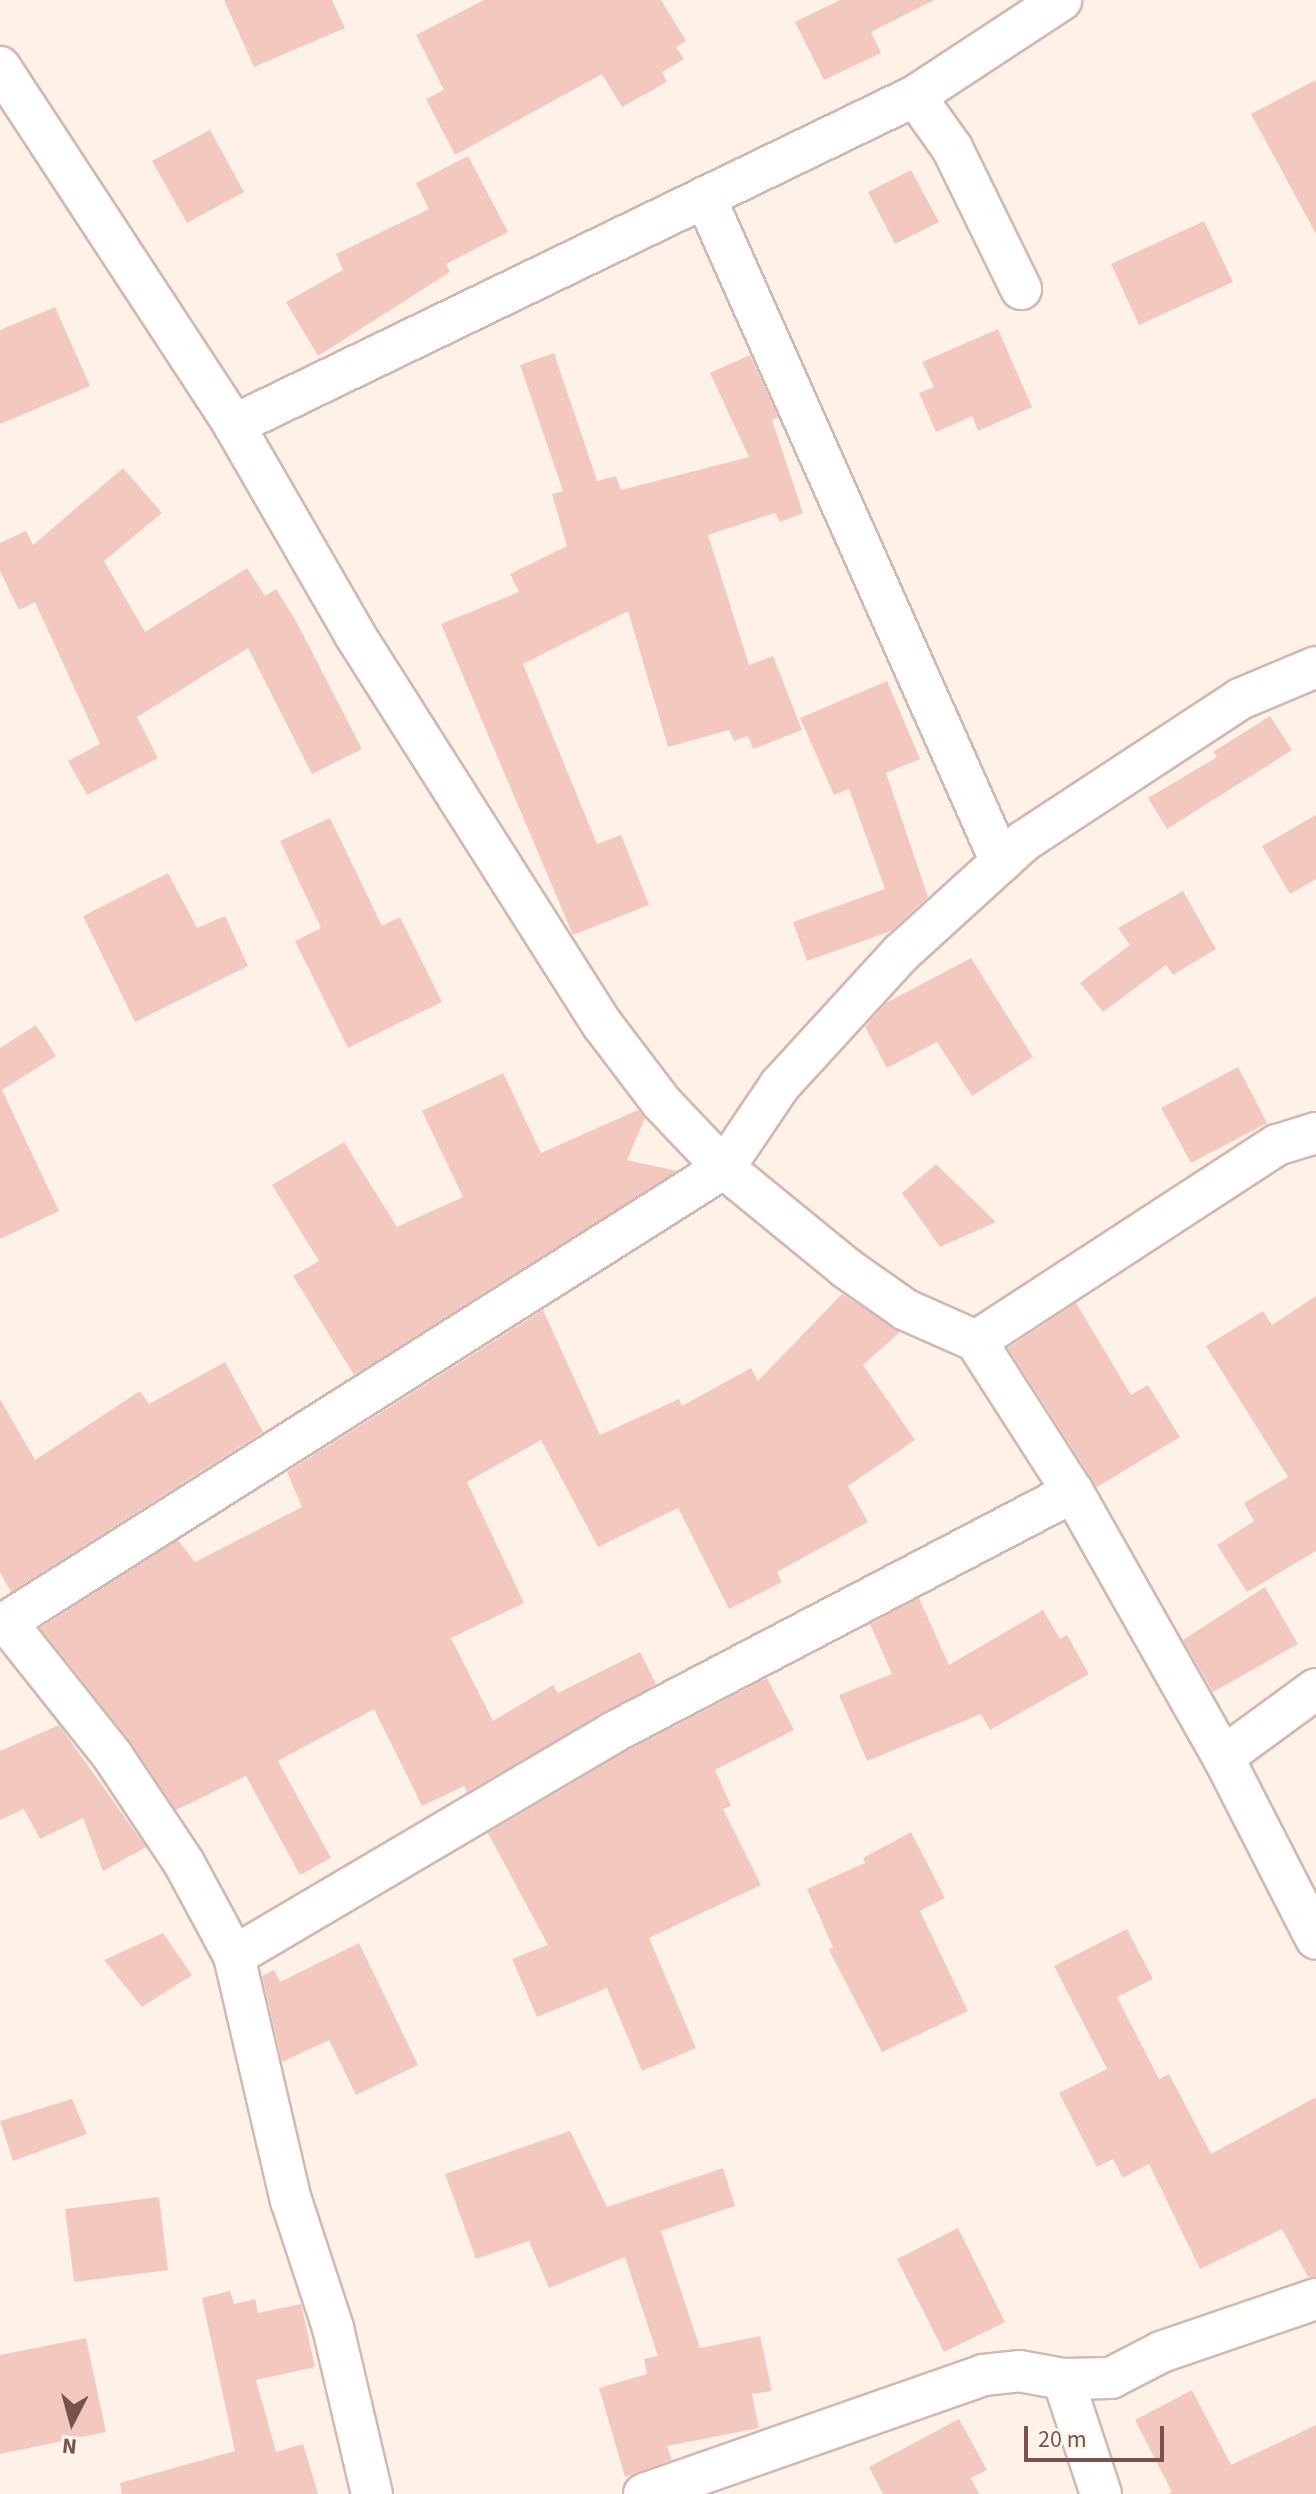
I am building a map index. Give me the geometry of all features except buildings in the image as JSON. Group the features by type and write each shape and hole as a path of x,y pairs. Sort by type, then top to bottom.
{"street":[{"path":"234,425 915,96 1061,0"},
{"path":"0,67 234,425 355,635 602,1024 662,1103 724,1168 858,1277 906,1310 976,1341 1073,1492 1223,1757 1316,1939"},
{"path":"915,96 952,148 1021,289"},
{"path":"705,197 1001,862"},
{"path":"372,2494 333,2328 291,2200 234,1956 184,1863 112,1755 3,1625 349,1401 724,1168 780,1085 901,953 1024,841 1240,699 1313,675"},
{"path":"976,1341 1277,1145 1316,1133"},
{"path":"234,1956 614,1732 1073,1492"},
{"path":"1223,1757 1316,1689"},
{"path":"644,2494 983,2375 1019,2371 1063,2379 1111,2378 1161,2352 1316,2299"},
{"path":"1063,2379 1101,2494"}]}
